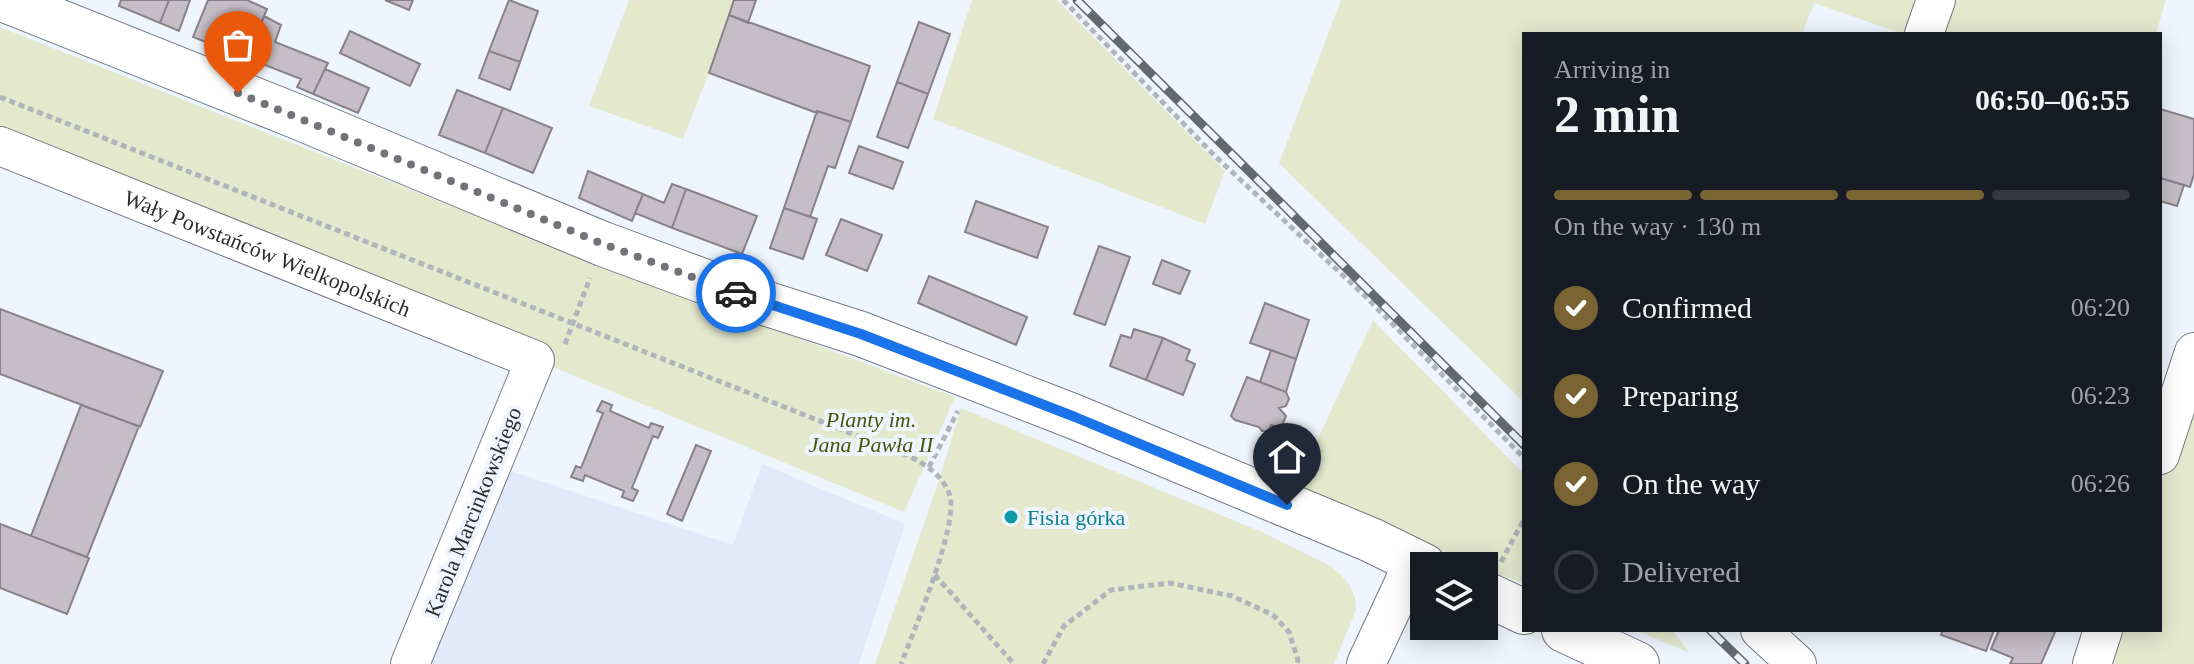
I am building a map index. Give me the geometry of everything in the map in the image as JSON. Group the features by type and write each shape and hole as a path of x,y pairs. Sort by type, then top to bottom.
{"main road":[{"path":"5,0 603,244 749,298 861,334 1075,417 1371,540 1410,560"},
{"path":"0,7 73,28"},
{"path":"1498,584 1522,610"},
{"path":"1568,632 1637,664"}],"street":[{"path":"1925,32 1936,0"},
{"name":"Wały Powstańców Wielkopolskich","path":"0,146 549,356"},
{"path":"2162,449 2194,352"},
{"name":"Karola Marcinkowskiego","path":"410,664 549,356"},
{"path":"1370,655 1410,581"},
{"path":"1762,632 1797,664"},
{"path":"2092,664 2102,632"}],"path":[{"path":"1063,0 1216,157 1364,295 1522,456"},
{"path":"549,356 603,244"},
{"path":"929,467 959,407"},
{"path":"1498,567 1522,523"},
{"path":"935,574 1014,664"},
{"path":"1043,664 1064,626 1111,590 1170,583 1232,596 1273,615 1289,632 1297,664"}],"shaded area":[{"path":"762,464 905,524 859,664 430,662 511,471 733,545"}],"green space":[{"path":"629,0 734,0 683,139 589,106"},
{"path":"972,0 1057,0 1225,171 1205,224 933,119"},
{"path":"1341,0 2166,0 2157,32 1897,32 1814,3 1803,32 1522,32 1522,400 1279,163"},
{"name":"Planty im. Jana Pawła II","path":"0,27 560,249 955,397 904,512 0,139"},
{"path":"1373,320 1522,472 1522,583 1498,573 1498,552 1447,552 1287,505"},
{"path":"2194,355 2194,664 2092,664 2102,632 2162,632 2162,450"},
{"name":"Planty im. Jana Pawła II","path":"961,408 1262,532 1331,566 1350,586 1356,610 1334,664 875,664"},
{"path":"1640,632 1674,632 1690,653"}],"building":[{"path":"121,0 169,0 160,23 119,6"},
{"path":"169,0 190,0 179,31 160,23"},
{"path":"208,0 247,0 267,9 247,58 193,37"},
{"path":"385,0 413,0 409,10"},
{"path":"509,0 538,11 520,62 489,51"},
{"path":"734,0 756,0 748,23 729,15"},
{"path":"729,15 870,66 851,122 817,113 709,73"},
{"path":"264,16 281,25 275,42 328,63 313,94 297,87 301,79 247,58"},
{"path":"919,22 950,34 928,94 897,82"},
{"path":"350,31 420,64 410,86 340,53"},
{"path":"489,51 520,62 510,90 479,78"},
{"path":"325,69 369,88 358,113 313,94"},
{"path":"897,82 928,94 908,148 877,137"},
{"path":"457,90 503,108 485,153 439,135"},
{"path":"503,108 552,128 533,173 485,153"},
{"path":"2162,110 2194,119 2194,174 2190,187 2162,179"},
{"path":"817,111 851,122 835,168 828,166 810,217 784,208"},
{"path":"859,146 903,162 893,189 849,173"},
{"path":"588,171 643,194 632,221 579,198"},
{"path":"2162,179 2184,185 2177,206 2162,202"},
{"path":"672,184 686,189 672,228 635,213 643,194 664,203"},
{"path":"686,189 757,216 742,254 672,228"},
{"path":"976,201 1048,227 1037,258 965,232"},
{"path":"784,208 817,219 803,259 770,248"},
{"path":"841,219 882,235 867,271 826,255"},
{"path":"1099,246 1130,257 1105,325 1074,314"},
{"path":"1162,260 1190,271 1180,294 1153,284"},
{"path":"929,276 1027,317 1016,345 918,303"},
{"path":"1265,303 1309,320 1296,359 1250,343"},
{"path":"0,309 163,371 140,427 0,374"},
{"path":"1134,329 1163,338 1146,380 1110,366 1121,335 1131,338"},
{"path":"1163,338 1190,350 1186,360 1195,364 1183,395 1146,380"},
{"path":"1271,350 1296,359 1286,392 1260,382"},
{"path":"1247,377 1286,392 1289,399 1286,406 1279,408 1286,416 1281,428 1271,425 1269,431 1262,431 1231,416"},
{"path":"602,401 612,405 610,411 649,428 651,423 663,427 658,438 653,436 632,488 638,491 633,501 622,497 624,491 585,475 583,481 571,477 576,466 581,468 603,413 597,411"},
{"path":"81,405 139,426 87,557 31,536"},
{"path":"696,445 711,451 682,521 667,514"},
{"path":"0,524 89,558 67,614 0,588"},
{"path":"1942,632 1993,632 1986,651 1941,635"},
{"path":"1998,632 2055,632 2041,664 2010,664 2013,658 1991,649"}],"railway":[{"path":"1077,0 1522,443"},
{"path":"1712,632 1745,664"}],"way so far":[{"path":"238,93 603,244 736,293"}],"place":[{"name":"Fisia górka","path":"1011,517"}],"route":[{"path":"736,293 861,334 1075,417 1287,505"}]}
